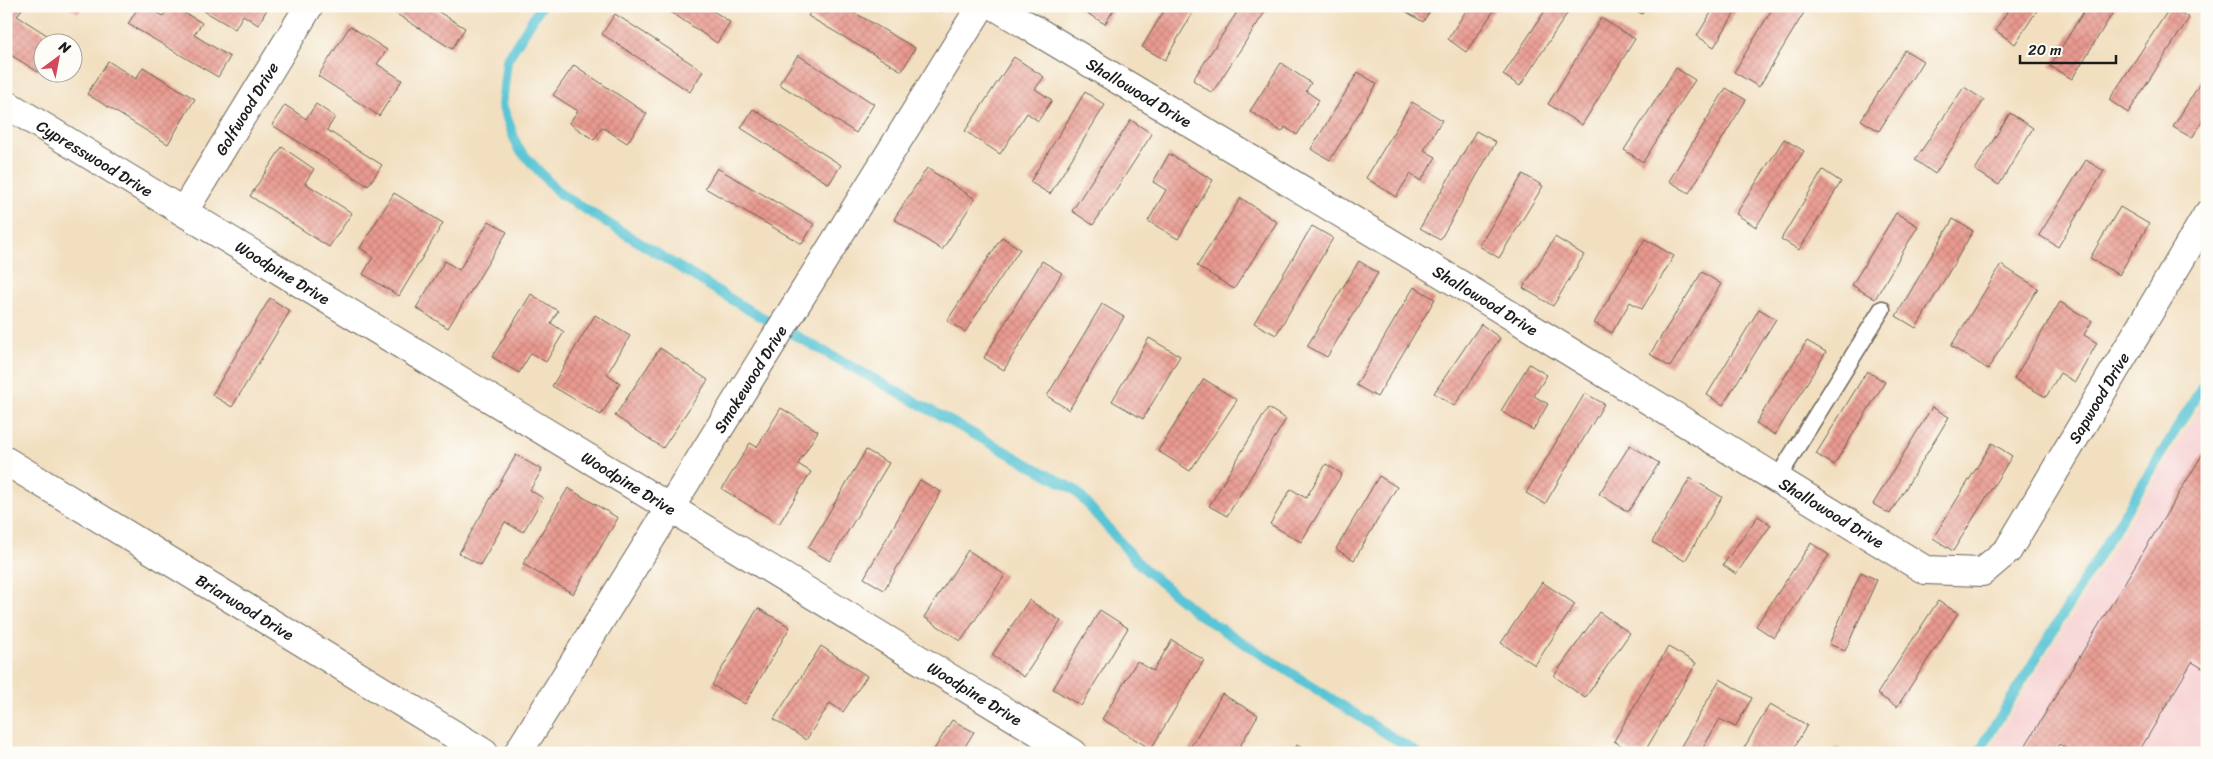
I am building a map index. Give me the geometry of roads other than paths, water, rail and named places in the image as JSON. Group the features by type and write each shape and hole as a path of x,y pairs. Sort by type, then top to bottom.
{"street":[{"name":"Golfwood Drive","path":"184,211 309,6"},
{"name":"Smokewood Drive","path":"518,753 981,6"},
{"name":"Shallowood Drive","path":"995,6 1469,289 1925,570 1982,572"},
{"name":"Cypresswood Drive","path":"6,104 184,211"},
{"name":"Woodpine Drive","path":"184,211 487,398 1073,753"},
{"name":"Sapwood Drive","path":"1982,572 2008,550 2207,215"},
{"name":"Briarwood Drive","path":"6,461 484,753"}],"lane":[{"path":"1777,479 1882,310"}],"waterway":[{"path":"541,6 507,60 502,105 518,148 559,193 747,309 1075,490 1141,566 1198,614 1417,753"},
{"path":"1978,753 2207,379"}]}
